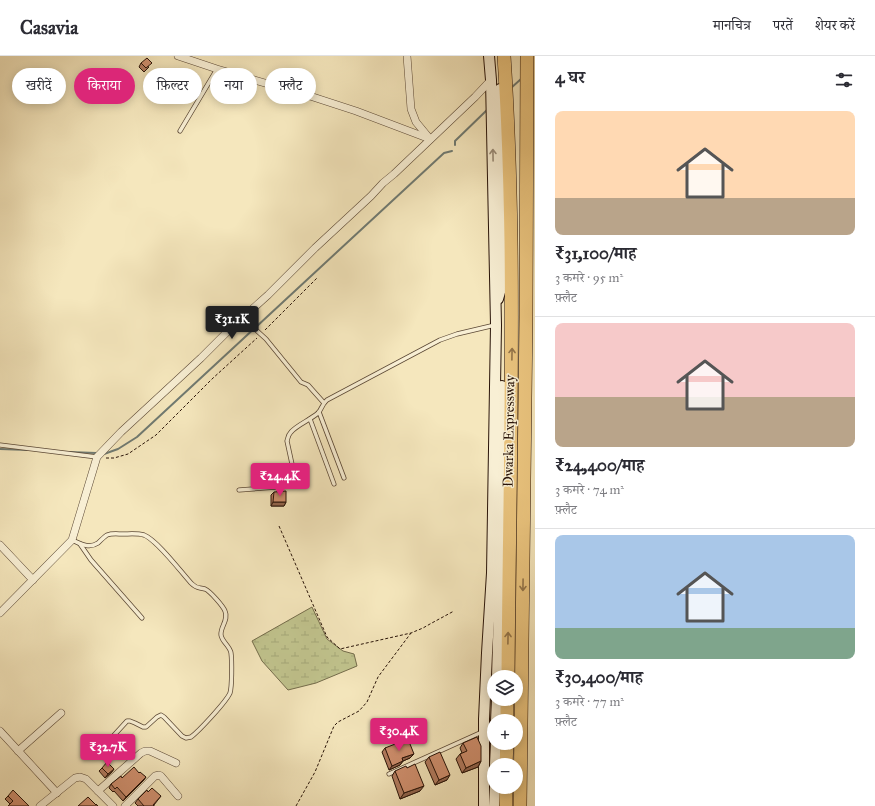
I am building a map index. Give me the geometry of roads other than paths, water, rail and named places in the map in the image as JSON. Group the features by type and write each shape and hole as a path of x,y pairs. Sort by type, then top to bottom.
{"highway":[{"name":"Dwarka Expressway","path":"504,56 509,159 512,322 508,670"},
{"name":"Dwarka Expressway","path":"520,806 526,316 527,56"},
{"path":"506,794 506,806"}],"street":[{"path":"178,56 214,68"},
{"path":"407,56 411,109 416,122 430,139"},
{"path":"484,806 484,719 492,573 496,325 492,107 489,56"},
{"path":"496,306 502,285 500,85 498,56"},
{"path":"0,613 76,542 97,457 121,432 268,295 315,248 475,97 491,80"},
{"path":"257,81 356,111 430,139"},
{"path":"495,359 502,383 497,670"},
{"path":"0,545 34,580"},
{"path":"18,751 61,713"},
{"path":"0,731 57,793"},
{"path":"98,791 145,751 150,751 176,763"},
{"path":"125,806 155,776 161,776 178,796"},
{"path":"40,806 75,778 80,777 86,779 113,806"},
{"path":"494,794 494,806"}],"lane":[{"path":"180,131 210,81"},
{"path":"243,318 266,340 301,382 308,384 324,403"},
{"path":"239,490 290,486 294,483 295,478 287,442 288,436 292,431 319,412 324,403 440,340 457,334 496,325"},
{"path":"319,412 344,478"},
{"path":"310,419 334,484"},
{"path":"0,445 97,457"},
{"path":"76,542 90,546 95,545 106,536 112,534 143,535 157,545 191,583 196,587 205,589 211,594 226,613 226,619 221,630 221,634 231,652 231,689 224,702 191,737 186,738 182,736 161,715 143,728 130,721 127,721 106,744"},
{"path":"76,542 142,618"},
{"path":"389,774 484,731"}],"waterway":[{"path":"511,88 521,79"},
{"path":"455,145 455,141 487,110"},
{"path":"104,454 118,449 137,437 444,153 452,151"},
{"path":"0,449 29,450"},
{"path":"69,452 96,453"}]}
